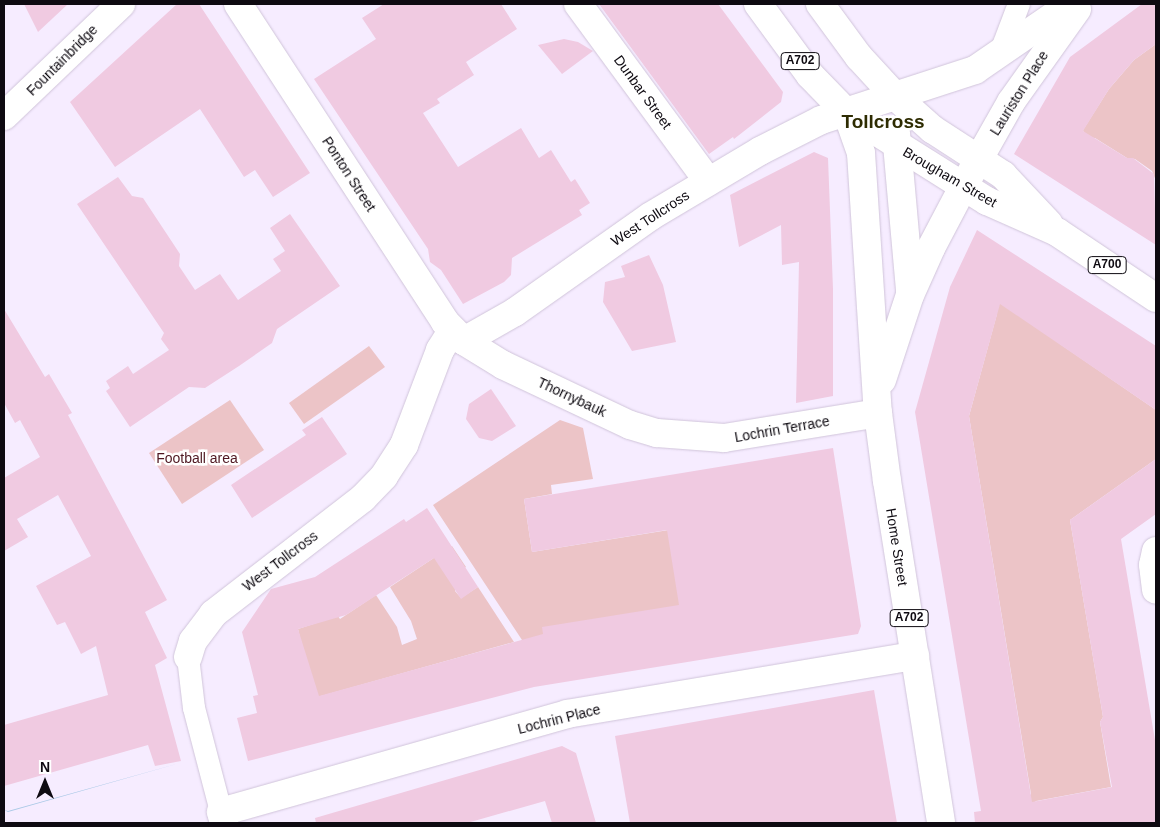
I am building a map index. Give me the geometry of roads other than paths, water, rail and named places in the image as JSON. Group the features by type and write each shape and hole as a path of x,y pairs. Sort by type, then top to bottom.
{"street":[{"name":"Fountainbridge","path":"4,116 120,4"},
{"name":"Ponton Street","path":"238,4 458,336"},
{"name":"Dunbar Street","path":"578,4 708,181"},
{"name":"A702","path":"758,4 810,75 857,120"},
{"name":"Brougham Street","path":"820,4 859,57 895,96 932,129 1002,175 1057,232"},
{"path":"1000,54 1019,4"},
{"name":"Lauriston Place","path":"857,120 895,96 967,74 1000,54 1071,4"},
{"name":"Lauriston Place","path":"963,187 1025,80 1082,4"},
{"name":"Home Street","path":"895,96 896,146 910,296"},
{"name":"West Tollcross","path":"223,818 194,708 188,657 193,641 214,614 363,498 384,476 404,446 440,350 458,336 515,312 622,236 708,181 805,127 857,120"},
{"name":"Brougham Street","path":"857,120 963,187 1057,232 1156,298"},
{"name":"Home Street","path":"857,120 879,401 914,656 941,823"},
{"name":"Home Street","path":"879,401 910,296 963,187"},
{"name":"Thornybauk","path":"458,336 503,365 630,425 657,433 685,435"},
{"name":"Lochrin Terrace","path":"685,435 724,438 879,401"},
{"path":"1156,552 1153,565 1156,590"},
{"name":"Lochrin Place","path":"223,818 574,712 914,656"}],"water":[{"path":"180,763 8,812 4,810 8,811"}],"district":[{"name":"Tollcross","path":"883,122"}],"park label":[{"name":"Football area","path":"197,458"}]}
